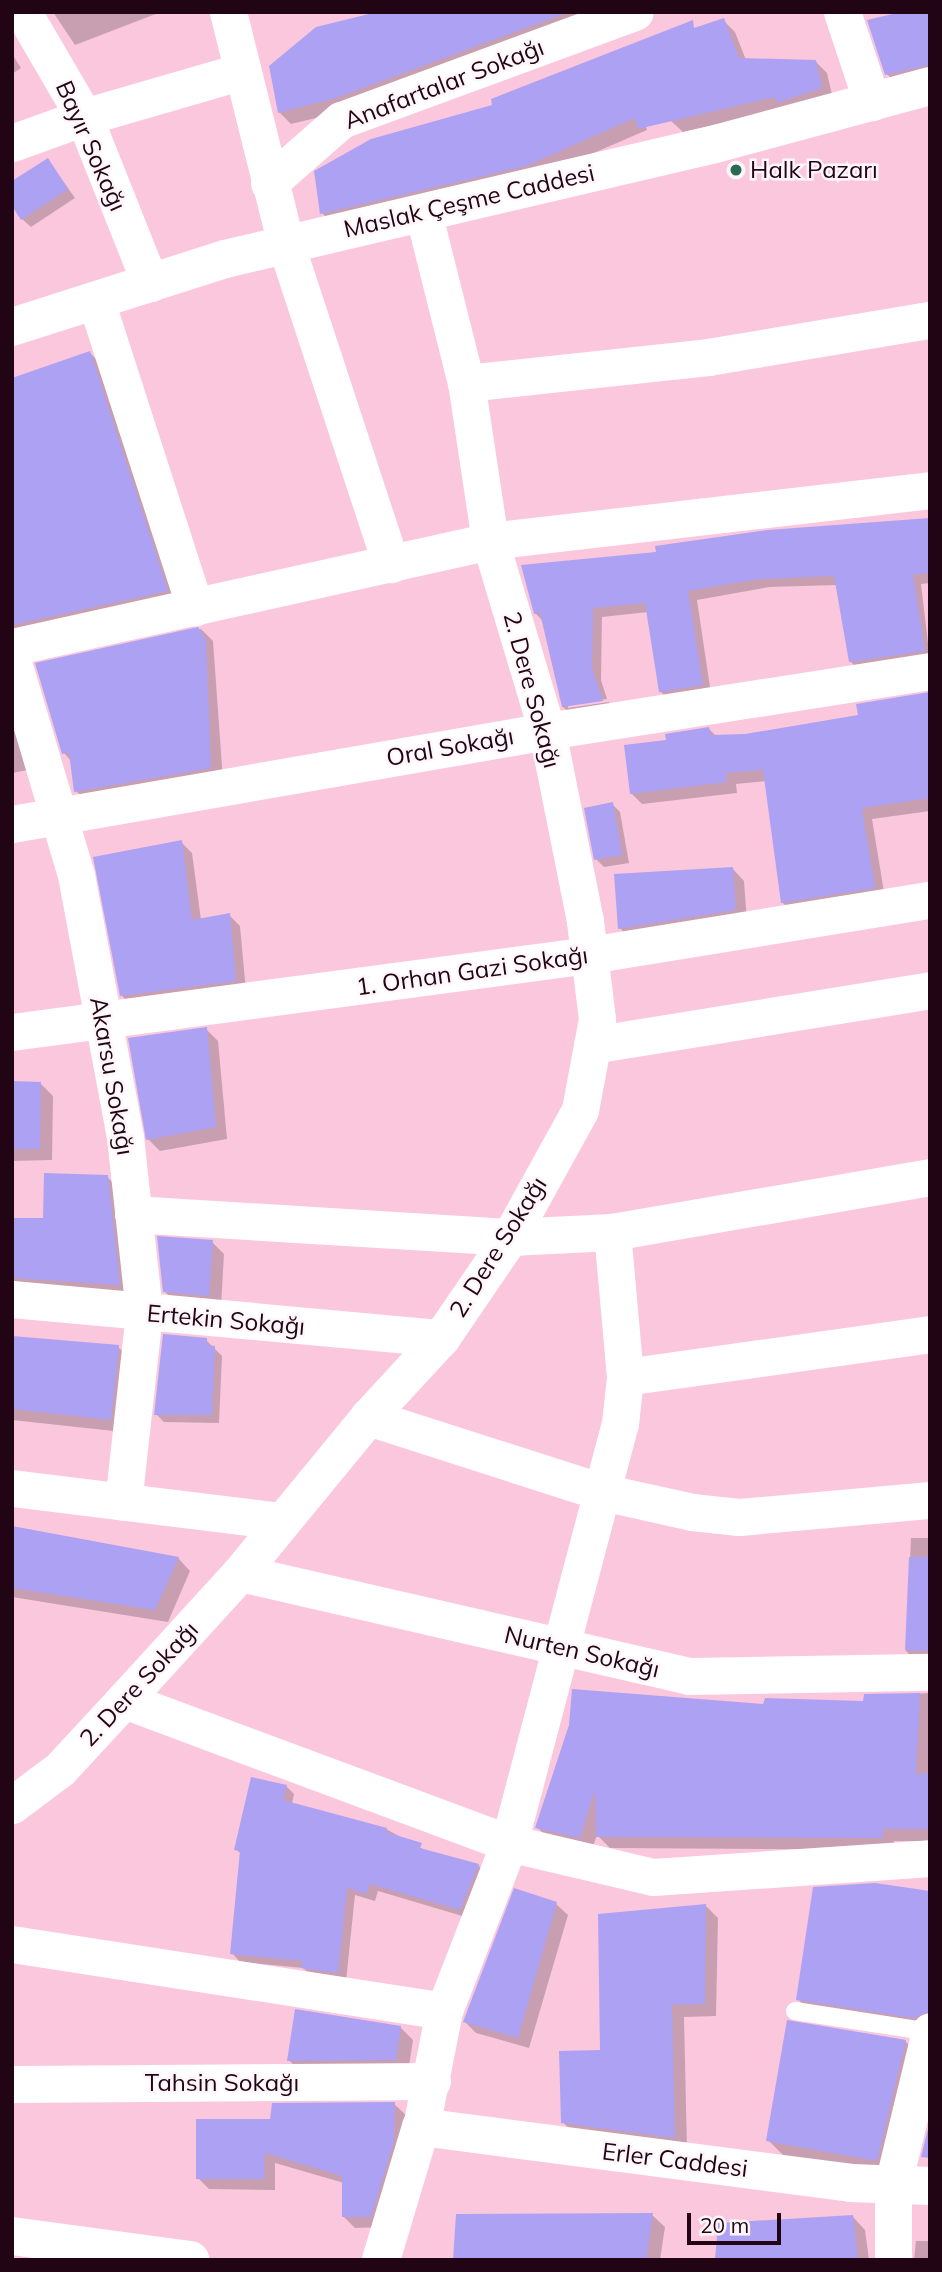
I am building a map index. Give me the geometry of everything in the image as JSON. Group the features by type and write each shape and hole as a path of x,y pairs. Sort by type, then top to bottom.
{"street":[{"name":"Bayır Sokağı","path":"23,12 84,117 150,283"},
{"path":"228,12 286,245 391,564"},
{"name":"Anafartalar Sokağı","path":"269,183 341,120 635,12"},
{"path":"842,12 872,102"},
{"path":"12,143 84,117 242,71"},
{"name":"Maslak Çeşme Caddesi","path":"12,327 150,283 286,245 719,143 930,86"},
{"name":"2. Dere Sokağı","path":"12,1805 60,1769 124,1700 240,1573 368,1417 441,1338 510,1237 580,1110 597,1018 589,955 547,731 490,541 466,383 423,212"},
{"path":"96,301 195,607"},
{"path":"466,383 708,357 930,320"},
{"path":"12,647 490,541 930,490"},
{"name":"Akarsu Sokağı","path":"12,659 76,875 125,1137 144,1314 123,1502"},
{"name":"Oral Sokağı","path":"12,824 58,813 547,731 930,671"},
{"name":"1. Orhan Gazi Sokağı","path":"12,1032 103,1023 589,955 930,900"},
{"path":"592,1045 930,990"},
{"path":"133,1214 510,1237 612,1232 930,1177"},
{"path":"381,2260 421,2127 444,2011 509,1843 620,1424 625,1377 612,1232"},
{"name":"Ertekin Sokağı","path":"12,1299 144,1314 441,1338"},
{"path":"625,1377 930,1334"},
{"path":"368,1417 602,1492 692,1512 739,1517 930,1500"},
{"path":"12,1488 281,1521"},
{"name":"Nurten Sokağı","path":"240,1573 689,1676 930,1672"},
{"path":"124,1700 509,1843 653,1877 930,1858"},
{"path":"12,1944 444,2011"},
{"path":"893,2260 912,2185 930,2031"},
{"name":"Tahsin Sokağı","path":"12,2084 432,2081"},
{"name":"Erler Caddesi","path":"421,2127 851,2183 912,2185"},
{"path":"12,2236 190,2260"}],"lane":[{"path":"795,2011 930,2031"}],"building":[{"path":"377,12 569,12 336,98 278,113 269,66 316,27"},
{"path":"901,12 930,12 930,65 885,75 867,20"},
{"path":"724,18 739,58 816,60 822,88 776,103 775,97 638,129 635,118 526,166 320,214 314,171 371,139 492,105 491,99 693,20 694,28"},
{"path":"48,158 68,189 21,220 12,206 12,181"},
{"path":"90,351 168,591 12,625 12,378"},
{"path":"930,518 930,573 913,575 925,651 849,662 834,576 759,579 688,591 703,685 659,692 645,603 593,608 592,669 603,701 562,707 540,613 534,614 521,565 656,552 655,546 768,530"},
{"path":"198,627 206,640 211,768 74,792 69,753 62,754 35,663"},
{"path":"930,692 930,798 862,808 875,888 781,903 763,770 726,773 727,782 630,794 624,745 666,740 665,734 709,727 711,735 745,734 858,715 856,704"},
{"path":"613,802 622,855 594,860 584,808"},
{"path":"182,840 192,920 230,913 236,981 120,996 93,857"},
{"path":"733,867 736,910 618,929 614,874"},
{"path":"207,1027 216,1127 146,1140 128,1038"},
{"path":"12,1081 41,1082 40,1149 12,1149"},
{"path":"44,1173 108,1175 120,1285 12,1278 12,1218 43,1218"},
{"path":"157,1236 213,1240 209,1296 163,1292"},
{"path":"163,1334 207,1338 207,1345 215,1346 212,1415 154,1415"},
{"path":"12,1336 119,1345 111,1420 12,1409"},
{"path":"12,1526 179,1557 155,1610 12,1588"},
{"path":"909,1557 930,1557 930,1651 905,1650"},
{"path":"572,1689 763,1704 765,1698 863,1701 864,1694 920,1693 916,1774 930,1773 930,1829 883,1829 883,1838 596,1837 595,1790 580,1838 535,1828 569,1725"},
{"path":"251,1777 287,1785 283,1800 387,1828 386,1832 422,1843 420,1848 479,1864 460,1910 370,1884 367,1894 347,1888 338,1973 301,1968 302,1961 230,1954 240,1851 234,1850"},
{"path":"875,1883 930,1891 930,2011 914,2018 796,2000 813,1887"},
{"path":"514,1888 557,1902 518,2038 463,2022"},
{"path":"706,1904 705,2004 672,2005 675,2138 561,2123 559,2051 600,2050 598,1914"},
{"path":"295,2009 401,2026 396,2060 287,2061"},
{"path":"787,2020 906,2040 877,2161 766,2141"},
{"path":"395,2102 394,2141 371,2217 342,2217 342,2176 265,2153 264,2179 196,2179 196,2119 270,2119 272,2103"},
{"path":"930,2121 930,2158 921,2157"},
{"path":"653,2213 646,2260 453,2260 456,2214"},
{"path":"853,2215 858,2260 715,2260 718,2223"}],"place":[{"name":"Halk Pazarı","path":"736,170"}]}
